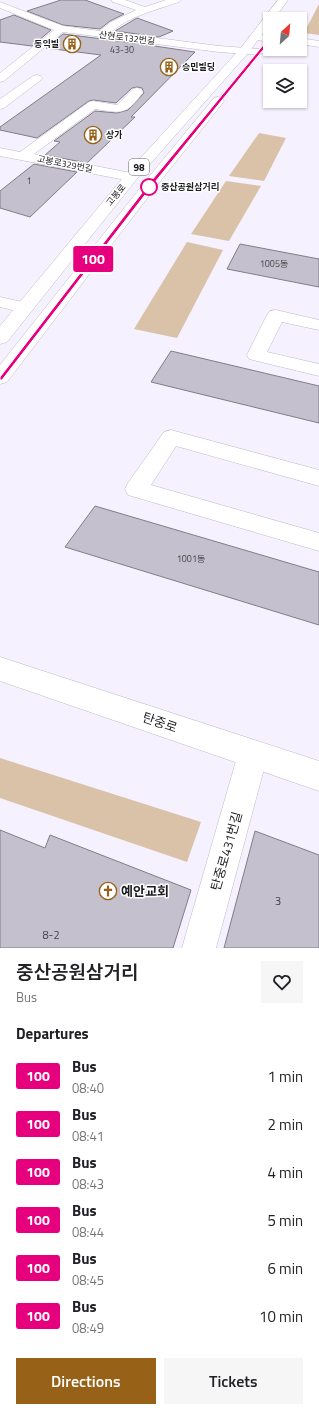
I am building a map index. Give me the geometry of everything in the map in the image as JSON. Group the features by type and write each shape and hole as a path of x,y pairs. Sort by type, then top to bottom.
{"main road":[{"path":"116,0 145,10"},
{"path":"103,34 115,24 145,10 176,0"},
{"name":"고봉로","path":"0,378 252,52 254,37 283,0"},
{"name":"산현로132번길","path":"0,5 61,29 252,52"},
{"path":"0,79 61,29"},
{"path":"254,37 263,38"},
{"path":"307,43 319,44"},
{"name":"고봉로","path":"0,338 130,177 252,52 263,44"},
{"path":"0,105 37,78"},
{"path":"23,156 93,105 120,109 137,92"},
{"name":"고봉로329번길","path":"0,152 130,177"},
{"path":"0,302 25,308"},
{"path":"319,324 276,315 256,355 319,370"},
{"path":"319,478 171,437 136,489 319,542"},
{"name":"탄중로","path":"0,668 319,776"},
{"name":"탄중로431번길","path":"199,948 253,754"}],"shaded area":[{"path":"319,4 319,35 307,33 307,27"},
{"path":"259,133 286,138 264,181 229,176"},
{"path":"226,181 261,186 229,241 191,234"},
{"path":"187,242 223,250 177,338 134,329"},
{"path":"0,758 201,822 187,862 0,798"}],"building":[{"path":"61,0 85,0 124,14 110,21 100,29 63,25 27,11"},
{"path":"14,15 51,30 32,46 0,42 0,20"},
{"path":"137,18 173,31 159,37 115,31"},
{"path":"63,34 195,52 131,117 135,117 87,163 45,155 60,142 54,141 95,111 117,113 128,110 144,93 142,88 132,88 116,103 93,100 89,101 37,138 0,130 0,127 101,55 46,48"},
{"path":"34,164 77,172 30,217 0,208 0,191"},
{"path":"240,244 319,259 319,287 227,269"},
{"path":"171,351 319,386 319,423 151,382"},
{"path":"95,506 319,572 319,625 65,547"},
{"path":"0,830 45,848 50,835 191,890 173,948 0,948"},
{"path":"255,831 319,855 319,948 224,948"}],"bus line":[{"name":"100","path":"0,378 153,181 263,47"}],"place":[{"name":"동익빌","path":"72,44"},
{"name":"승민빌딩","path":"169,67"},
{"name":"상가","path":"93,135"},
{"name":"중산공원삼거리","path":"149,187"},
{"name":"예안교회","path":"108,891"}]}
